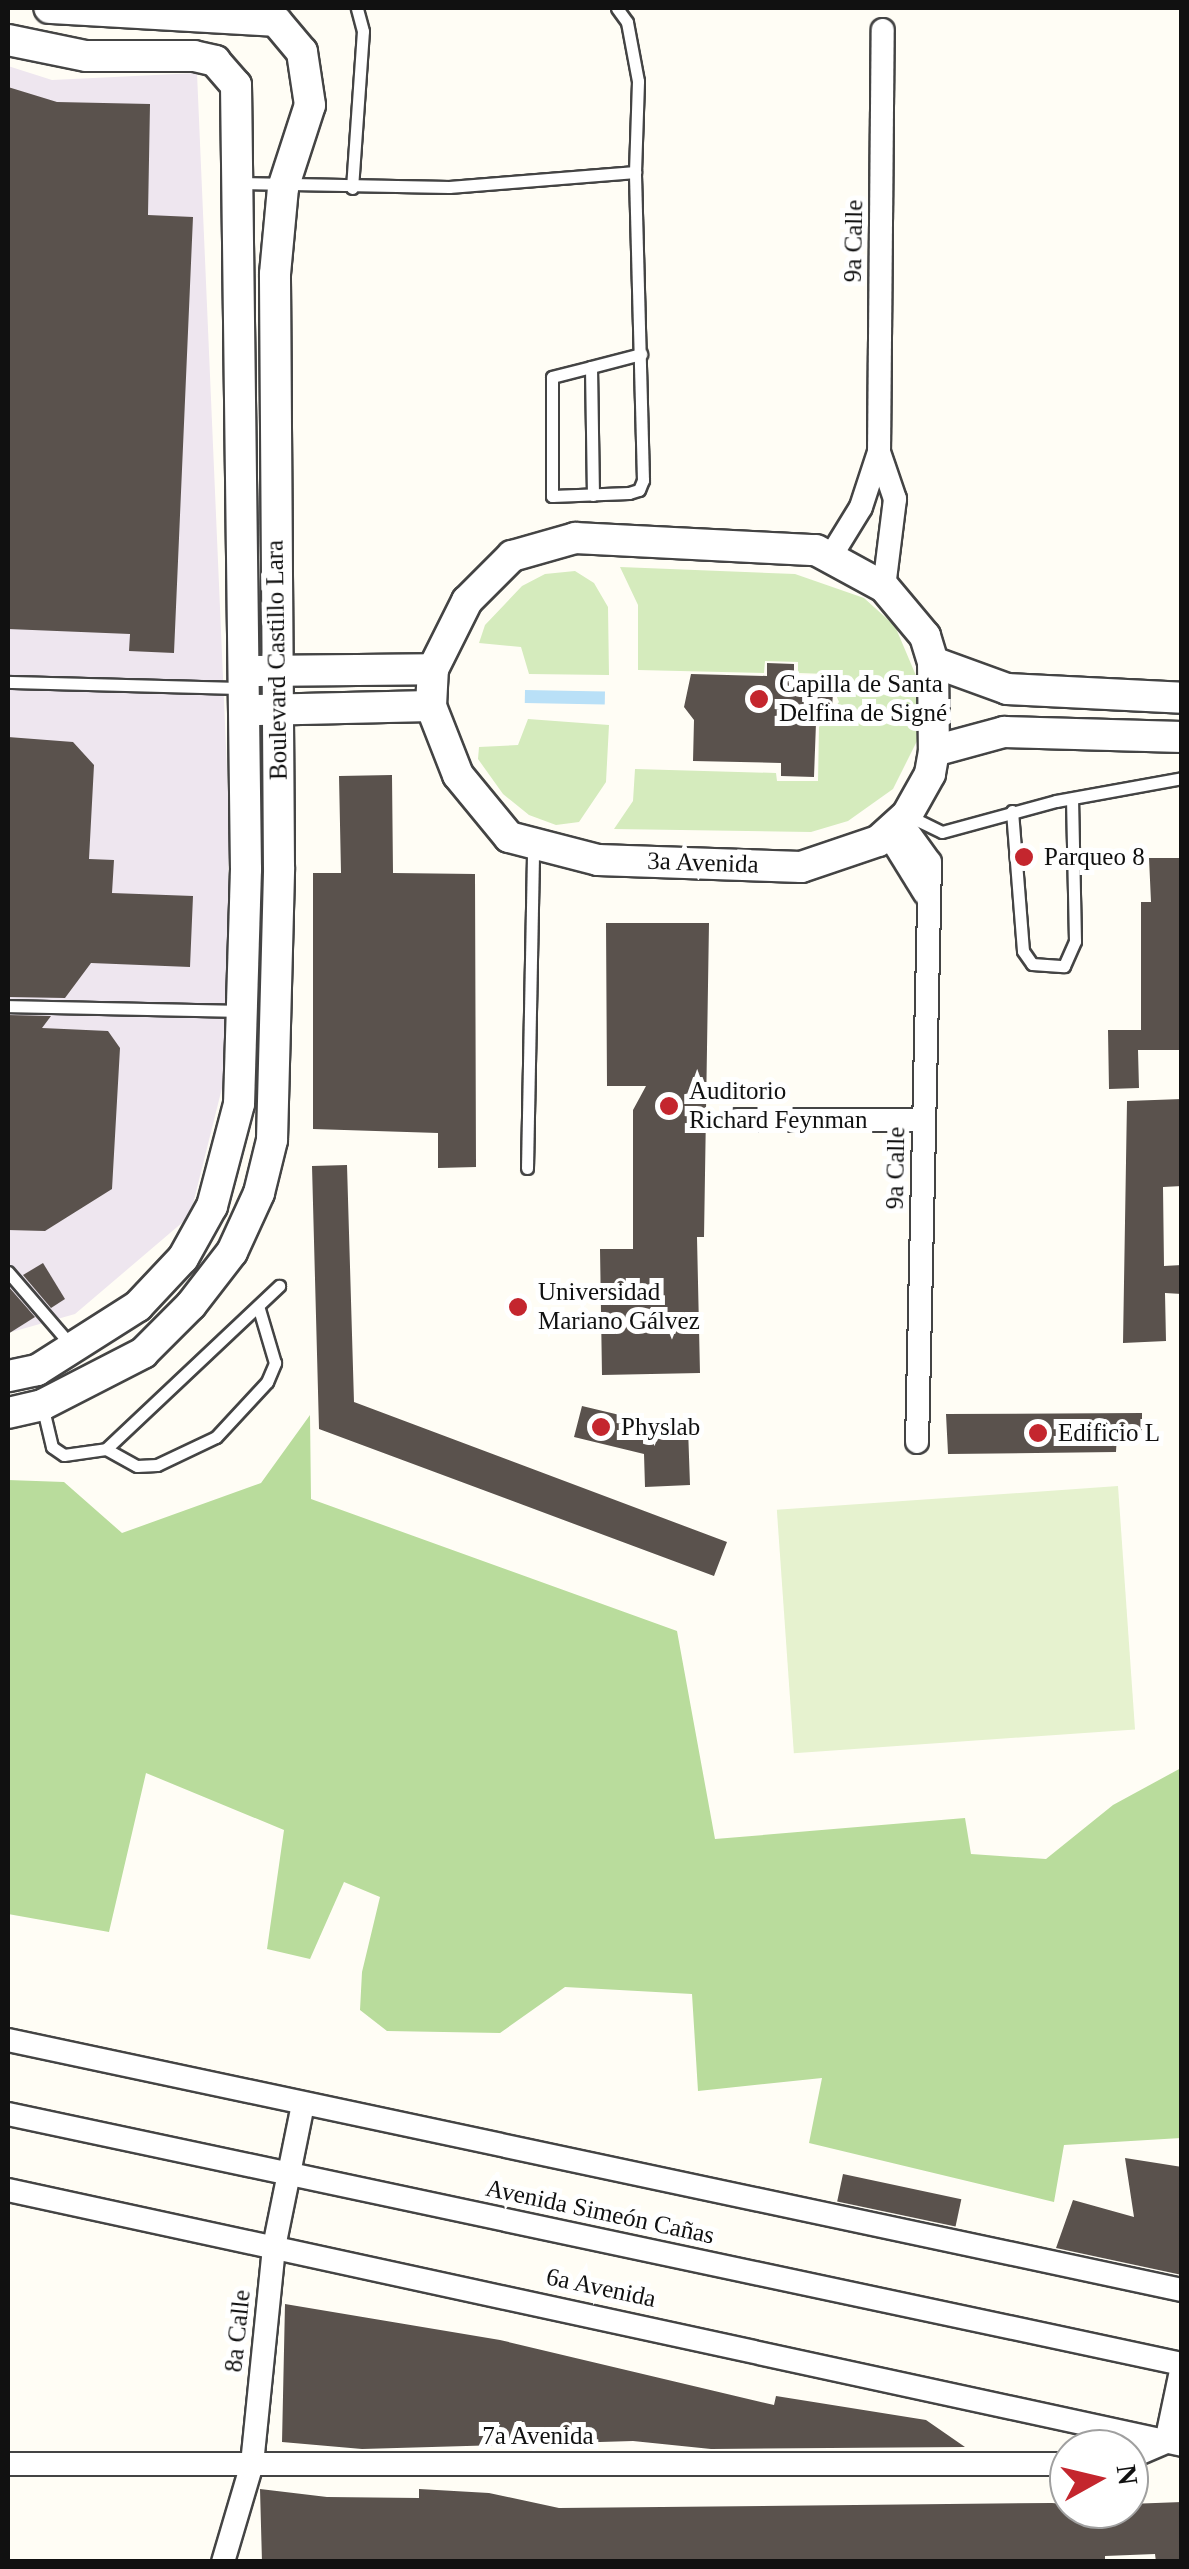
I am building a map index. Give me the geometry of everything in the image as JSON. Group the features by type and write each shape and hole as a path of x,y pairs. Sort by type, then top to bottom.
{"street":[{"name":"Boulevard Castillo Lara","path":"8,1413 42,1405 143,1353 192,1305 232,1252 259,1193 272,1140 280,867 275,274 282,188 310,105 308,70 292,32 260,15 109,16 50,8"},
{"name":"9a Calle","path":"830,556 861,507 878,452 883,30"},
{"name":"Boulevard Castillo Lara","path":"8,40 86,56 215,62 236,86 246,869 236,1133 222,1184 183,1258 138,1306 37,1370 8,1376"},
{"name":"9a Calle","path":"878,452 895,499 884,587"},
{"path":"241,473 276,472"},
{"path":"433,669 277,671 244,690 277,710 431,706 433,669 468,601 512,556 574,538 691,539 830,556 884,587 925,636 933,662 934,751 930,774 899,824"},
{"path":"933,662 1008,689 1182,698"},
{"name":"3a Avenida","path":"431,706 458,775 486,817 509,838 533,846 598,860 801,867 899,824"},
{"path":"934,751 1004,732 1182,737"},
{"name":"9a Calle","path":"899,824 925,894 917,1442"},
{"path":"246,869 280,867"},
{"path":"244,1001 278,990"},
{"path":"738,1120 924,1120"},
{"path":"236,1133 272,1140"},
{"path":"8,2040 1182,2290"},
{"name":"8a Calle","path":"223,2562 252,2464 274,2247 303,2104"},
{"name":"Avenida Simeón Cañas","path":"8,2114 1182,2365"},
{"name":"6a Avenida","path":"8,2190 1174,2443"},
{"path":"1149,2451 1174,2443 1182,2365"},
{"name":"7a Avenida","path":"8,2464 1049,2464"}],"lane":[{"path":"352,188 363,30 357,8"},
{"path":"617,8 627,22 638,81 635,172 641,354 640,490 552,496 552,377 641,354"},
{"path":"235,183 352,188 584,180 635,172"},
{"path":"591,367 593,494"},
{"path":"8,682 244,690"},
{"path":"899,824 942,832 1012,811 1182,778"},
{"path":"1012,811 1023,951 1032,964 1064,966 1075,941 1072,799"},
{"path":"527,1168 533,846"},
{"path":"8,1006 244,1001"},
{"path":"8,1272 75,1349"},
{"path":"42,1405 52,1447 64,1455 106,1449 259,1309 279,1286"},
{"path":"106,1449 137,1466 157,1465 216,1437 267,1382 274,1363 259,1309"}],"shaded area":[{"path":"8,66 52,80 197,73 229,817 226,1072 190,1216 75,1314 8,1333"}],"green space":[{"path":"620,567 795,574 864,598 895,626 917,678 918,739 893,789 848,821 811,832 614,829 633,801 635,769 776,773 777,781 818,781 819,727 839,702 827,674 798,673 798,662 765,661 764,673 638,670 638,605"},
{"path":"575,571 594,583 608,607 609,675 529,674 521,647 479,643 485,625 522,586 545,574"},
{"path":"528,719 609,725 606,782 579,822 556,825 529,815 503,794 478,759 479,747 518,745"},
{"path":"310,1415 311,1499 677,1631 715,1839 965,1818 971,1854 1046,1859 1113,1805 1181,1768 1181,2138 1064,2145 1054,2202 809,2143 822,2078 698,2091 692,1994 565,1987 500,2033 387,2031 360,2010 362,1972 380,1897 344,1882 310,1959 267,1949 284,1830 146,1773 109,1932 8,1914 8,1480 64,1482 122,1533 261,1483"},
{"path":"1118,1486 1135,1729 794,1753 777,1510"}],"water":[{"path":"525,690 605,691 605,704 525,703"}],"building":[{"path":"8,87 57,102 150,104 148,215 193,217 174,653 129,651 130,634 8,629"},
{"path":"767,663 794,664 794,677 819,677 833,693 832,708 816,723 814,777 781,776 781,763 693,761 694,720 684,707 691,674 767,676"},
{"path":"8,737 73,742 94,765 89,859 114,860 112,893 193,896 190,967 91,963 65,998 8,997"},
{"path":"392,775 393,873 475,874 476,1167 438,1168 438,1133 313,1129 313,873 341,873 339,776"},
{"path":"1149,858 1182,858 1182,1050 1138,1050 1139,1088 1109,1089 1108,1030 1141,1030 1141,902 1151,902"},
{"path":"606,923 709,923 704,1237 697,1237 700,1373 602,1375 600,1249 633,1249 633,1110 646,1086 607,1086"},
{"path":"8,1015 51,1016 42,1028 108,1031 120,1048 112,1189 45,1231 8,1230"},
{"path":"1182,1099 1182,1186 1163,1187 1164,1266 1182,1265 1182,1294 1165,1293 1166,1341 1123,1343 1127,1101"},
{"path":"347,1165 354,1402 727,1542 714,1576 319,1429 312,1166"},
{"path":"43,1263 65,1299 51,1308 23,1275"},
{"path":"8,1286 35,1317 8,1334"},
{"path":"582,1406 628,1417 625,1431 688,1428 690,1485 645,1487 644,1454 574,1437"},
{"name":"Edificio L","path":"1142,1413 1142,1433 1117,1434 1116,1452 948,1454 946,1414"},
{"path":"1125,2158 1182,2167 1182,2275 1056,2248 1073,2200 1134,2217"},
{"path":"843,2174 961,2199 956,2227 837,2201"},
{"path":"285,2304 500,2340 774,2405 776,2396 926,2420 965,2447 711,2449 633,2441 362,2449 282,2442"},
{"path":"260,2489 327,2497 419,2498 419,2489 489,2493 559,2508 1049,2503 1049,2529 1149,2529 1149,2503 1182,2502 1182,2562 1156,2562 1155,2554 1105,2556 1105,2562 262,2562"}],"place":[{"name":"Capilla de Santa Delfina de Signé","path":"759,699"},
{"name":"Parqueo 8","path":"1024,857"},
{"name":"Auditorio Richard Feynman","path":"669,1106"},
{"name":"Universidad Mariano Gálvez","path":"518,1307"},
{"name":"Physlab","path":"601,1427"},
{"name":"Edificio L","path":"1038,1433"}]}
